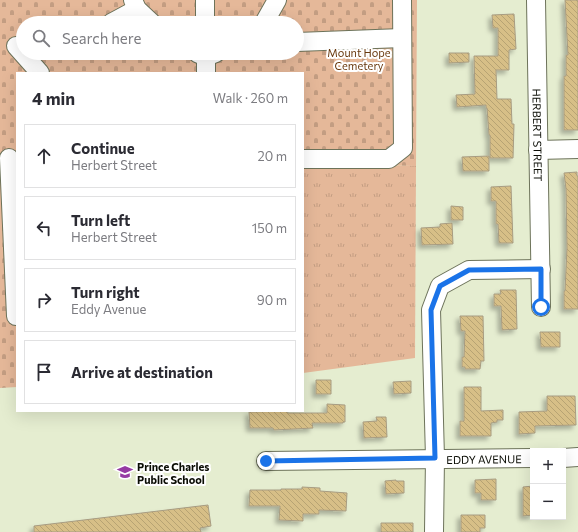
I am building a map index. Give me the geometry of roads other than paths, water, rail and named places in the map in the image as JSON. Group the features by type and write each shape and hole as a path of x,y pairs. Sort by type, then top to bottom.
{"street":[{"path":"205,0 205,16"},
{"path":"268,16 277,0"},
{"path":"304,159 389,159 403,148 402,0"},
{"name":"HERBERT STREET","path":"536,0 541,307"},
{"path":"120,16 135,5 145,16"},
{"path":"304,42 402,38"},
{"path":"26,60 39,72"},
{"path":"538,150 578,149"},
{"path":"9,158 16,316"},
{"path":"434,532 435,458 431,310 440,286 469,270 541,269"},
{"name":"EDDY AVENUE","path":"266,461 530,458"},
{"path":"566,458 578,458"}],"place":[{"name":"Prince Charles Public School","path":"125,472"}],"park label":[{"name":"Mount Hope Cemetery","path":"359,58"}]}
